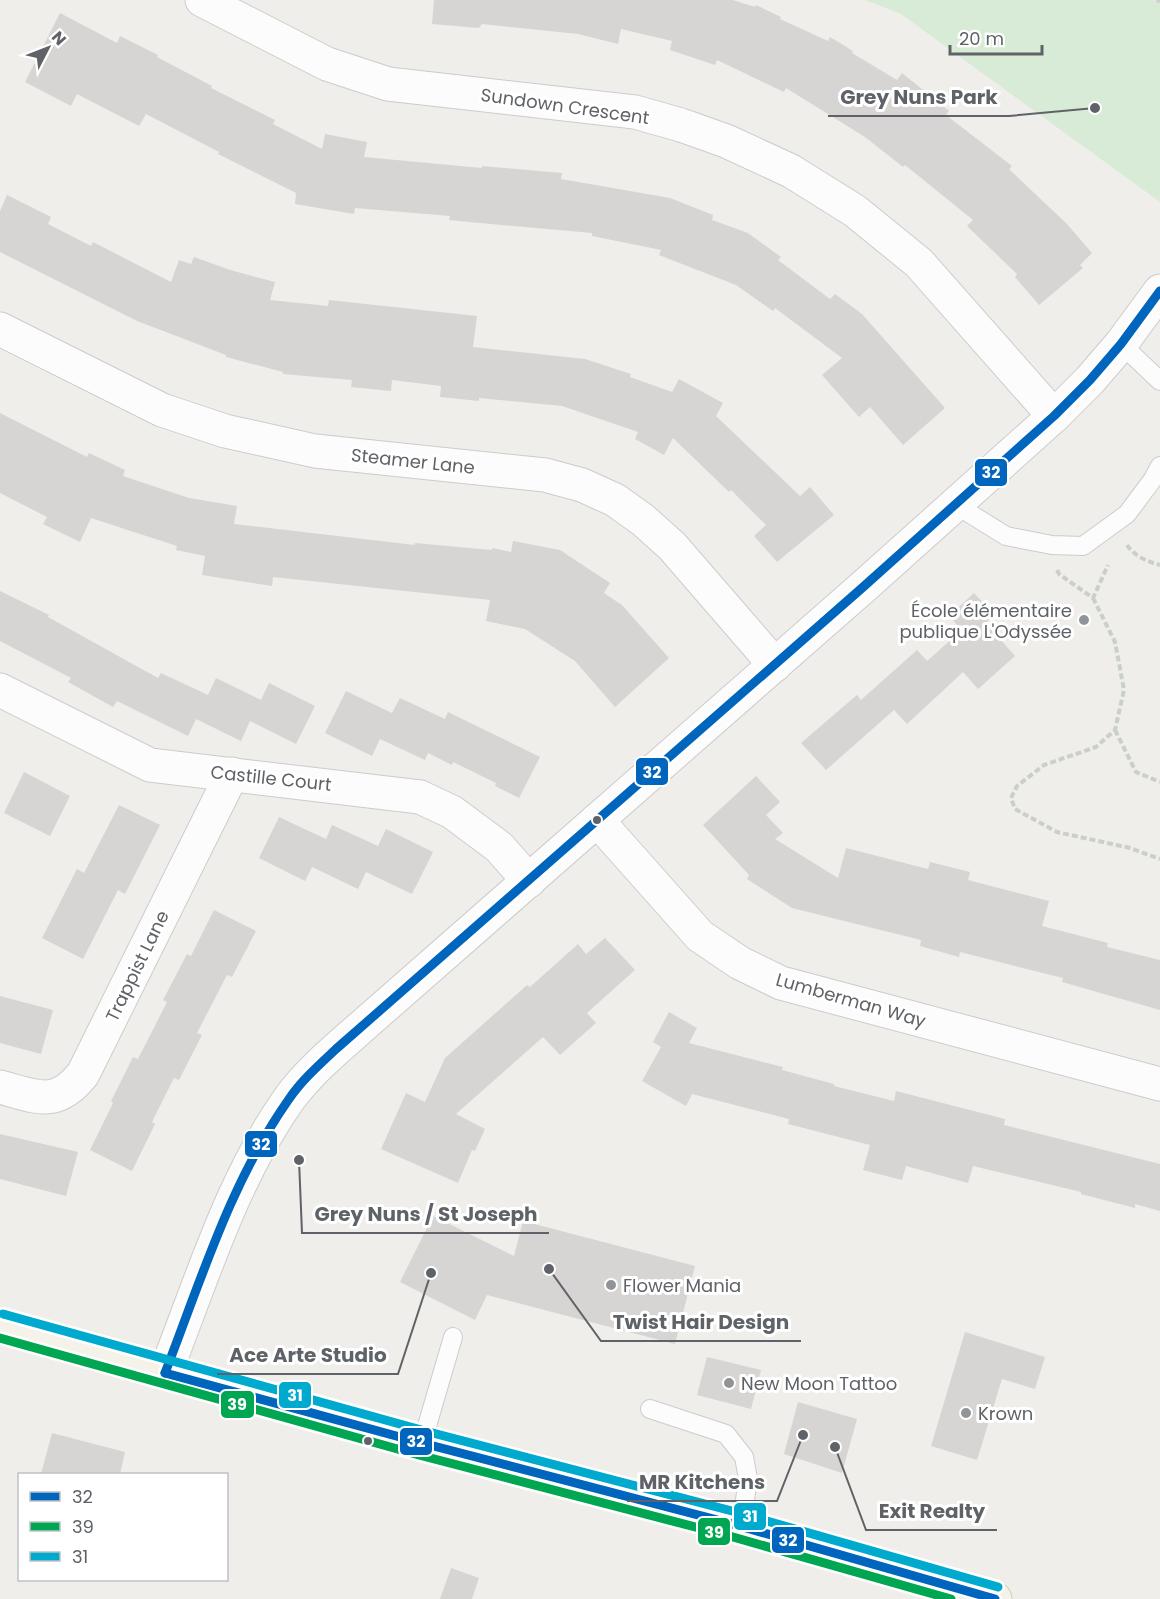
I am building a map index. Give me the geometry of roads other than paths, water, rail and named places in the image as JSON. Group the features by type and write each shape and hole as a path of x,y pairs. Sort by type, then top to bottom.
{"main road":[{"path":"0,1326 422,1443 741,1527 995,1599"}],"street":[{"name":"Sundown Crescent","path":"202,0 327,64 388,84 635,112 726,141 791,171 855,211 920,263 1054,416"},
{"path":"165,1372 224,1222 252,1158 290,1097 324,1060 775,665 1054,416 1090,380 1121,344 1160,291"},
{"name":"Steamer Lane","path":"0,329 162,410 225,431 315,451 545,475 582,485 615,500 665,539 775,665"},
{"name":"Castille Court","path":"0,690 150,765 420,797 452,812 499,847 529,880"},
{"name":"Trappist Lane","path":"0,1088 42,1098 53,1097 64,1094 83,1074 232,774"},
{"name":"Lumberman Way","path":"597,820 700,936 740,963 781,983 1160,1084"}],"lane":[{"path":"1121,344 1160,381"},
{"path":"956,505 1006,536 1052,546 1083,546 1127,514 1154,478 1160,466"},
{"path":"422,1443 453,1337"},
{"path":"650,1409 726,1434 744,1457 748,1479 741,1527"}],"place":[{"name":"Grey Nuns Park","path":"1095,108"},
{"name":"École élémentaire publique L'Odyssée","path":"1084,620"},
{"name":"Grey Nuns / St Joseph","path":"299,1160"},
{"name":"Twist Hair Design","path":"549,1269"},
{"name":"Ace Arte Studio","path":"431,1273"},
{"name":"Flower Mania","path":"611,1285"},
{"name":"New Moon Tattoo","path":"729,1383"},
{"name":"Krown","path":"966,1413"},
{"name":"MR Kitchens","path":"803,1435"},
{"name":"Exit Realty","path":"835,1447"}]}
